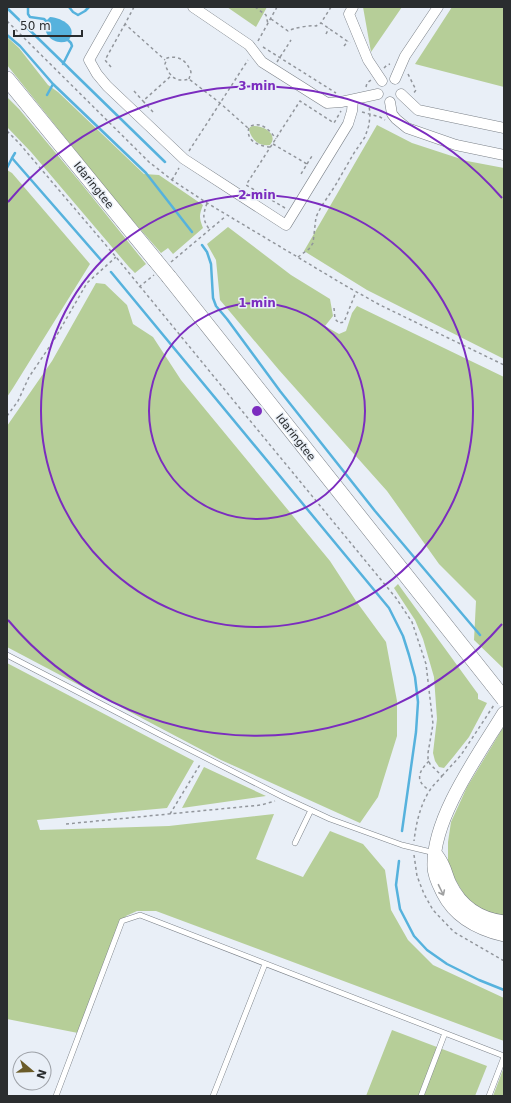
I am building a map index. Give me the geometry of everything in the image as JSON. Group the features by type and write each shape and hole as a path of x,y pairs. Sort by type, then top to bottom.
{"main road":[{"name":"Idaringtee","path":"7,79 492,685 500,700"},
{"name":"Idaringtee","path":"7,86 41,122"}],"street":[{"path":"119,7 89,60 97,74 107,86 184,159 286,225 348,124 352,111 353,100"},
{"path":"193,7 249,45 254,46 262,62 327,103 353,100 378,94"},
{"path":"353,7 349,14 368,60 379,77 378,94 383,100 390,102 396,99 405,98"},
{"path":"395,79 405,56 438,7"},
{"path":"379,77 395,79 398,81 405,98 418,110 504,128"},
{"path":"390,102 389,117 396,119 407,128 456,145 504,155"},
{"path":"504,713 460,785 446,814 437,840 434,869 438,884 447,901 460,914 478,926 489,931 504,934"},
{"path":"435,853 443,866 456,895 474,913 485,918 504,922"}],"lane":[{"path":"7,654 204,758 330,819 402,845 435,853"},
{"path":"295,844 311,810"},
{"path":"56,1096 122,921 140,915 504,1056 489,1096"},
{"path":"213,1096 265,964"},
{"path":"421,1096 445,1033"}],"path":[{"path":"111,67 105,60 134,7"},
{"path":"255,7 266,15 268,24"},
{"path":"172,180 250,56 254,46 277,7"},
{"path":"271,19 288,31 294,28 316,26 321,23 331,7"},
{"path":"7,21 149,162 172,180 207,203 357,292 504,365"},
{"path":"321,23 365,53"},
{"path":"125,24 165,60 167,70 171,76 182,81 189,79"},
{"path":"326,34 329,28"},
{"path":"273,68 291,40"},
{"path":"344,46 348,41"},
{"path":"254,46 280,58 339,95"},
{"path":"165,60 167,58 174,57 179,58 186,63 191,72 189,79"},
{"path":"366,89 367,84 379,77 387,65 393,64 406,69 416,90 405,98"},
{"path":"143,101 171,76"},
{"path":"189,79 220,103 248,128 248,134 254,142 260,146 270,147"},
{"path":"134,91 153,112"},
{"path":"294,214 246,185 300,101 334,123 342,109"},
{"path":"298,257 309,249 313,243 316,216 365,137 369,125 370,114"},
{"path":"248,128 252,125 263,126 267,128 276,139"},
{"path":"7,131 29,154 116,257 396,598 412,622 426,664 432,724 428,753 429,761 430,764 442,776"},
{"path":"273,144 307,164"},
{"path":"302,174 312,156"},
{"path":"207,203 204,217 205,223 210,230"},
{"path":"170,262 227,215"},
{"path":"7,416 18,401 29,377 54,340 87,283 116,257"},
{"path":"139,286 161,270"},
{"path":"334,308 335,319 339,323 344,322 357,292"},
{"path":"500,700 461,755 429,790 415,828 413,848 417,876 424,894 433,910 454,932 504,961"},
{"path":"170,814 204,758"},
{"path":"429,761 421,771 419,778 423,786 429,790"},
{"path":"66,824 261,805 285,798"}],"green space":[{"path":"227,7 267,7 256,27"},
{"path":"363,7 402,7 371,52"},
{"path":"452,7 504,7 504,87 415,64"},
{"path":"7,37 19,48 48,85 58,92 144,174 159,175 203,205 200,216 203,228 173,254 168,248 161,253 119,205 7,65"},
{"path":"7,97 19,109 80,182 146,264 135,273 31,152 7,127"},
{"path":"377,125 412,143 467,161 504,168 504,359 367,290 304,251"},
{"path":"250,127 261,127 269,131 273,137 270,145 262,145 254,140 249,130"},
{"path":"7,170 12,173 90,264 7,397"},
{"path":"228,227 291,275 330,299 333,316 325,326 339,334 346,331 352,313 357,306 504,377 504,669 474,640 476,601 439,564 387,491 279,370 220,300 216,260 207,244"},
{"path":"96,283 105,284 127,305 133,324 153,337 181,380 330,561 356,601 386,642 397,701 397,736 378,797 360,823 221,760 7,647 7,426 52,361"},
{"path":"398,584 478,694 478,699 487,703 469,737 444,768 439,767 435,761 433,753 437,719 434,677 423,639 415,620 394,588"},
{"path":"7,663 194,761 167,808 37,820 40,830 169,826 274,814 256,859 303,877 330,831 363,844 385,870 391,910 408,940 433,965 504,998 504,1041 156,911 137,911 126,916 78,1033 7,1019"},
{"path":"504,726 504,918 481,911 465,896 452,874 448,861 448,842 451,822 467,787"},
{"path":"204,767 266,796 182,808"},
{"path":"392,1030 487,1066 475,1096 366,1096"},
{"path":"504,1067 504,1096 493,1096"}],"water":[{"path":"50,17 60,19 71,28 72,32 68,41 58,42 50,38 46,31 45,22"}],"waterway":[{"path":"28,7 28,14 30,17 44,19 48,23"},
{"path":"69,7 78,15 89,7"},
{"path":"7,8 165,162"},
{"path":"7,35 20,46 53,84 146,173 192,232"},
{"path":"63,64 72,46 67,39"},
{"path":"47,95 53,84"},
{"path":"15,153 12,158 101,260"},
{"path":"7,168 12,158"},
{"path":"202,245 207,252 211,264 213,298 216,306 280,391 375,511 480,635"},
{"path":"111,272 389,608 403,636 409,655 415,677 418,702 416,732 402,831"},
{"path":"399,861 396,885 400,909 414,936 427,950 447,964 479,980 504,990"}]}
